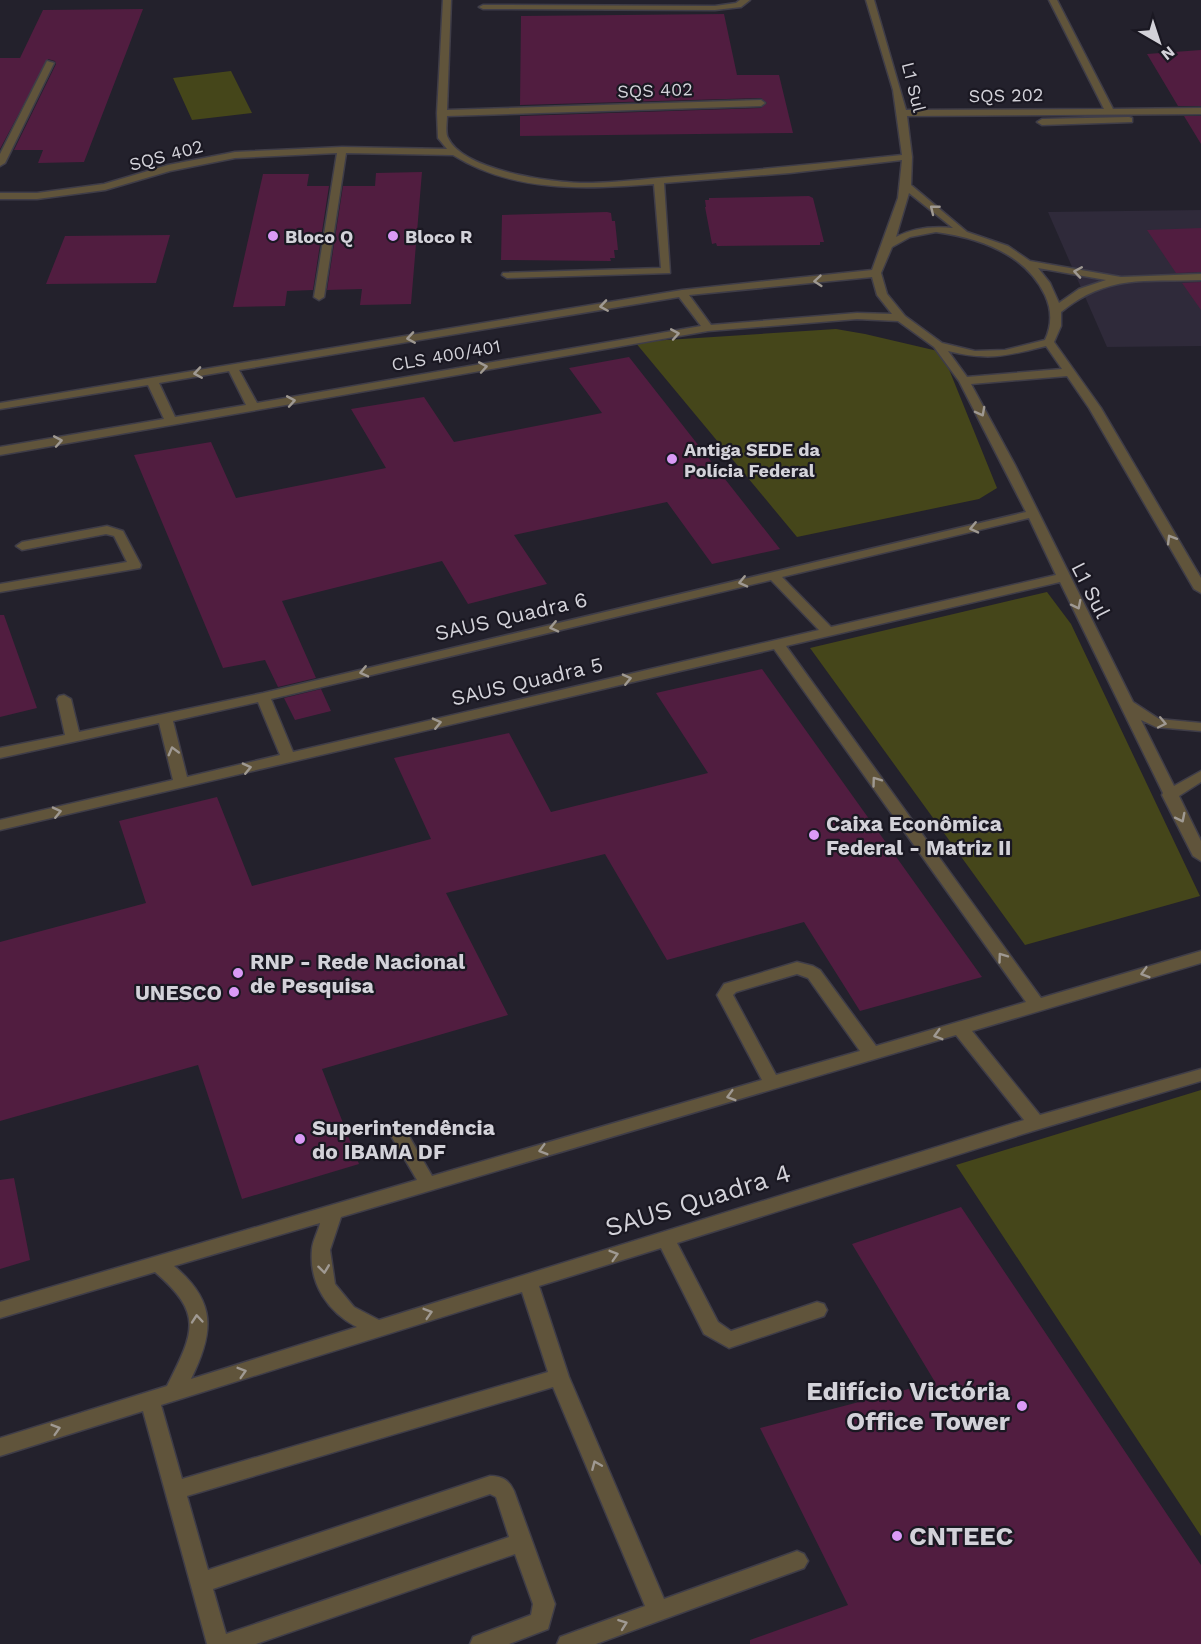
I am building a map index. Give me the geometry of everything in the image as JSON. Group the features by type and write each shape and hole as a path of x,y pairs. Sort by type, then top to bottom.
{"street":[{"path":"447,0 443,138 456,152"},
{"path":"483,7 715,9 738,5 746,0"},
{"name":"L1 Sul","path":"870,0 904,113 906,186 888,244"},
{"path":"1053,0 1109,110"},
{"path":"0,163 50,63"},
{"name":"SQS 402","path":"442,113 761,103"},
{"name":"SQS 202","path":"904,113 1201,111"},
{"name":"SQS 202","path":"1042,122 1201,120"},
{"path":"319,297 342,150"},
{"name":"SQS 402","path":"0,196 37,196 105,187 168,168 235,155 342,150 456,152 471,162 504,175 544,183 591,186 658,182 907,158"},
{"path":"507,275 666,271 658,182"},
{"path":"906,186 962,232"},
{"path":"1030,264 1046,282 1056,311 1057,328 1049,342 1005,353 975,354 938,345 901,318 882,295 876,273 888,244 908,234 936,229 962,232 1001,248 1030,264 1126,280"},
{"name":"CLS 400/401","path":"0,406 682,293 876,273"},
{"path":"1056,311 1082,291 1126,280 1201,277"},
{"path":"682,293 708,328"},
{"name":"CLS 400/401","path":"0,451 708,328 857,316 901,318"},
{"path":"1049,342 1095,408 1201,589"},
{"name":"L1 Sul","path":"938,345 964,381 1009,465 1031,514 1201,856"},
{"path":"233,368 252,407"},
{"path":"964,381 1071,372"},
{"path":"152,381 171,422"},
{"name":"SAUS Quadra 6","path":"0,753 263,697 1031,514"},
{"path":"0,588 135,565 119,534 107,530 22,546"},
{"path":"773,575 828,632"},
{"name":"SAUS Quadra 5","path":"0,825 1063,577"},
{"path":"778,644 1036,1004"},
{"path":"263,697 288,758"},
{"path":"64,699 73,737"},
{"path":"1127,705 1156,723 1201,727"},
{"path":"165,718 181,783"},
{"path":"1169,795 1201,776"},
{"path":"0,1310 1201,957"},
{"path":"772,1083 725,995 730,988 797,968 807,970 814,974 872,1054"},
{"path":"961,1029 1036,1123"},
{"name":"SAUS Quadra 4","path":"0,1447 1036,1123 1201,1075"},
{"path":"396,1129 428,1184"},
{"path":"333,1212 321,1250 326,1287 346,1312 378,1329"},
{"path":"666,1239 711,1329 729,1340 817,1310"},
{"path":"158,1264 187,1290 198,1312 198,1344 174,1393"},
{"path":"528,1282 560,1377 658,1611"},
{"path":"176,1490 560,1377"},
{"path":"150,1400 200,1583 217,1641 220,1644"},
{"path":"200,1583 490,1485 497,1485 504,1491 544,1604 540,1622 481,1644"},
{"path":"226,1644 521,1542"},
{"path":"568,1644 797,1562"}],"shaded area":[{"path":"231,71 252,113 192,120 173,78"},
{"path":"1201,210 1201,346 1107,347 1048,212"},
{"path":"836,329 942,352 997,488 979,499 797,537 635,342"},
{"path":"1047,592 1071,624 1200,896 1025,945 810,648"},
{"path":"1201,1090 1201,1536 956,1165"}],"building":[{"path":"143,9 84,162 38,163 43,150 14,150 56,64 55,61 48,59 0,149 0,58 20,58 43,10"},
{"path":"724,14 737,75 779,75 793,133 520,136 520,116 761,108 767,103 761,98 520,105 521,16"},
{"path":"1201,50 1201,106 1178,106 1147,54"},
{"path":"1184,116 1201,116 1201,144"},
{"name":"Bloco R","path":"422,172 411,304 360,305 362,289 327,290 343,186 375,186 376,173"},
{"name":"Bloco Q","path":"263,174 309,174 307,186 329,186 313,290 287,291 285,306 233,307"},
{"path":"809,196 813,198 824,242 820,242 820,245 717,246 716,243 712,244 705,207 705,200 709,198"},
{"path":"611,213 612,221 615,221 618,250 614,250 615,258 610,258 611,261 501,260 502,215"},
{"path":"1201,228 1201,272 1176,273 1147,230"},
{"path":"170,235 156,283 46,284 65,236"},
{"path":"1201,282 1201,310 1182,283"},
{"path":"629,357 780,549 712,564 667,502 514,535 547,584 468,604 442,561 282,601 316,678 278,687 265,660 223,668 134,455 211,442 236,498 386,468 351,409 424,397 454,442 602,413 569,368"},
{"path":"0,615 4,615 37,708 0,717"},
{"path":"762,669 982,977 860,1011 804,922 667,960 605,854 446,893 508,1015 322,1069 359,1164 242,1199 198,1065 0,1121 0,942 146,903 119,821 217,797 252,886 431,839 394,758 509,733 551,812 708,773 656,693"},
{"path":"321,689 331,711 295,720 284,698"},
{"path":"14,1178 30,1260 0,1269 0,1180"},
{"path":"961,1207 1201,1565 1201,1644 750,1644 750,1640 848,1605 760,1428 935,1382 852,1244"}],"place":[{"name":"Bloco Q","path":"273,236"},
{"name":"Bloco R","path":"393,236"},
{"name":"Antiga SEDE da Polícia Federal","path":"672,459"},
{"name":"Caixa Econômica Federal - Matriz II","path":"814,835"},
{"name":"RNP - Rede Nacional de Pesquisa","path":"238,973"},
{"name":"UNESCO","path":"234,992"},
{"name":"Superintendência do IBAMA DF","path":"300,1139"},
{"name":"Edifício Victória Office Tower","path":"1022,1406"},
{"name":"CNTEEC","path":"897,1536"}]}
